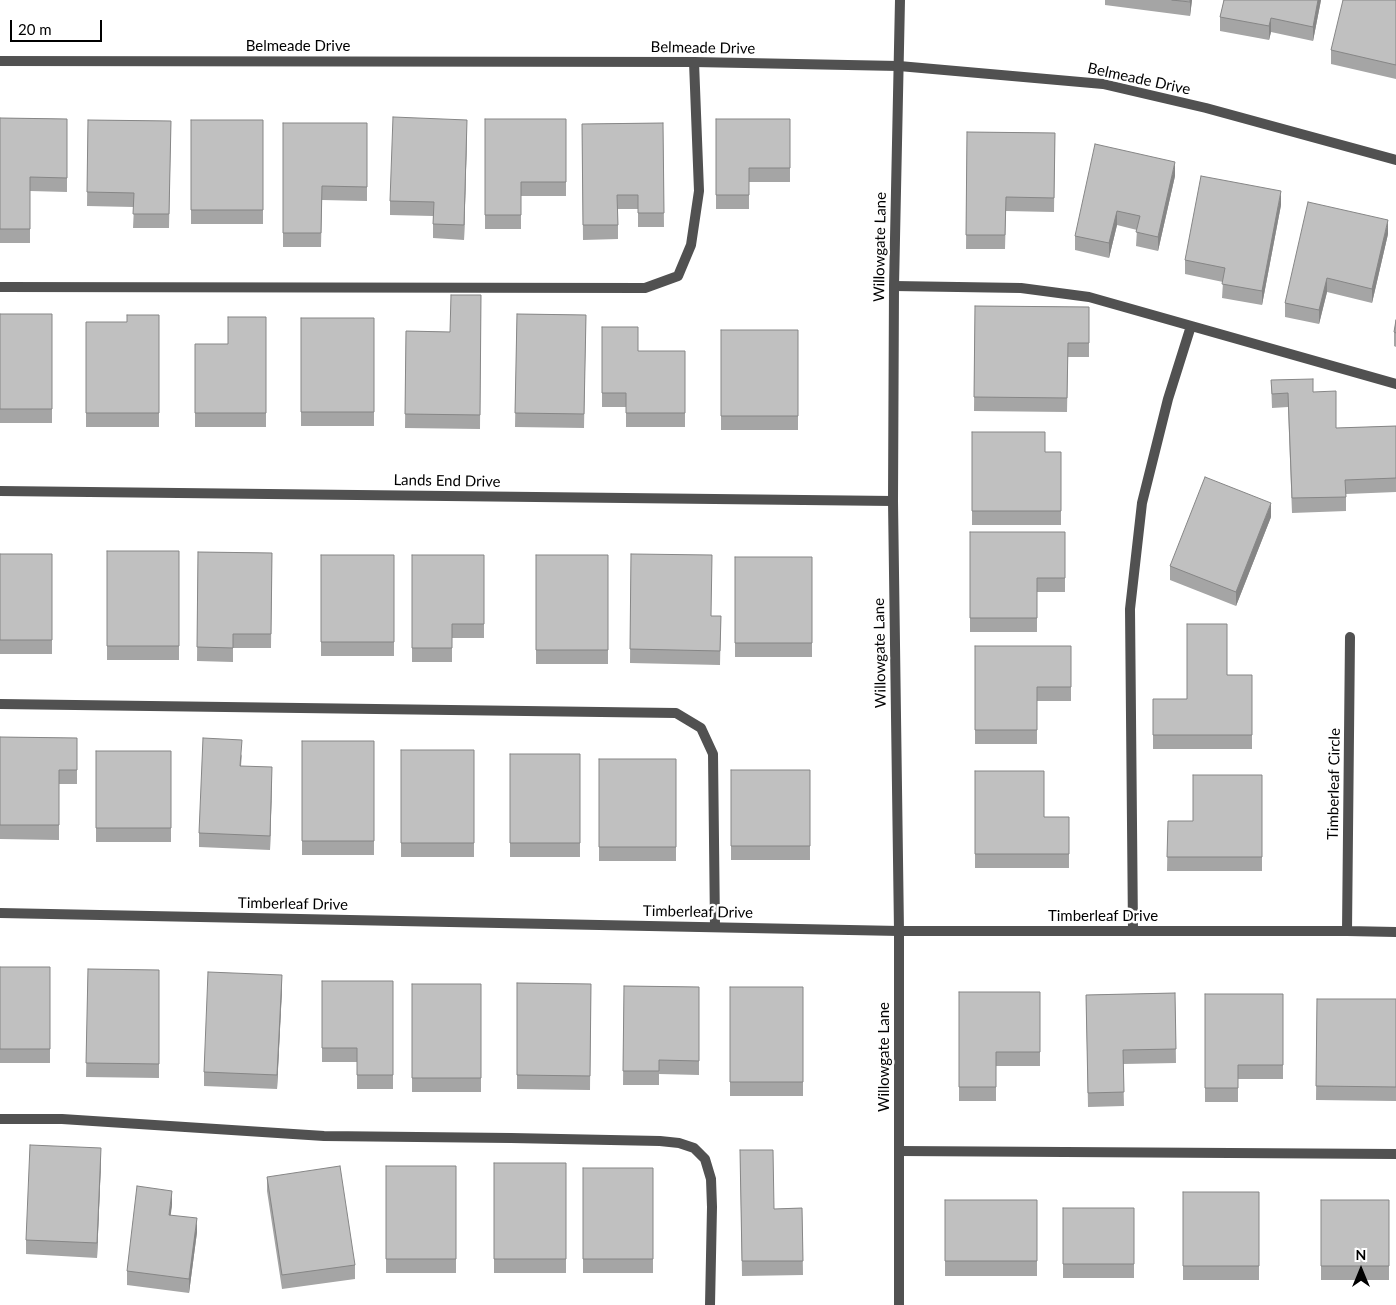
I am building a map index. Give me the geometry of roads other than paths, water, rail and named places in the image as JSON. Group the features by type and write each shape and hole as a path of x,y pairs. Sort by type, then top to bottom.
{"street":[{"name":"Willowgate Lane","path":"899,1305 899,930 893,501 894,286 900,0"},
{"name":"Belmeade Drive","path":"0,61 694,62 899,66 1103,84 1206,108 1396,160"},
{"path":"0,287 645,288 678,276 691,245 699,191 694,62"},
{"path":"894,286 1021,288 1088,297 1396,384"},
{"path":"1133,930 1130,609 1142,503 1168,399 1191,326"},
{"name":"Lands End Drive","path":"0,491 893,501"},
{"name":"Timberleaf Circle","path":"1347,930 1350,638"},
{"path":"0,704 676,712 701,728 713,754 715,927"},
{"name":"Timberleaf Drive","path":"0,913 899,930 1347,930 1396,932"},
{"path":"0,1119 62,1119 324,1136 521,1138 680,1143 694,1148 705,1159 711,1179 710,1305"},
{"path":"899,1151 1396,1154"}]}
